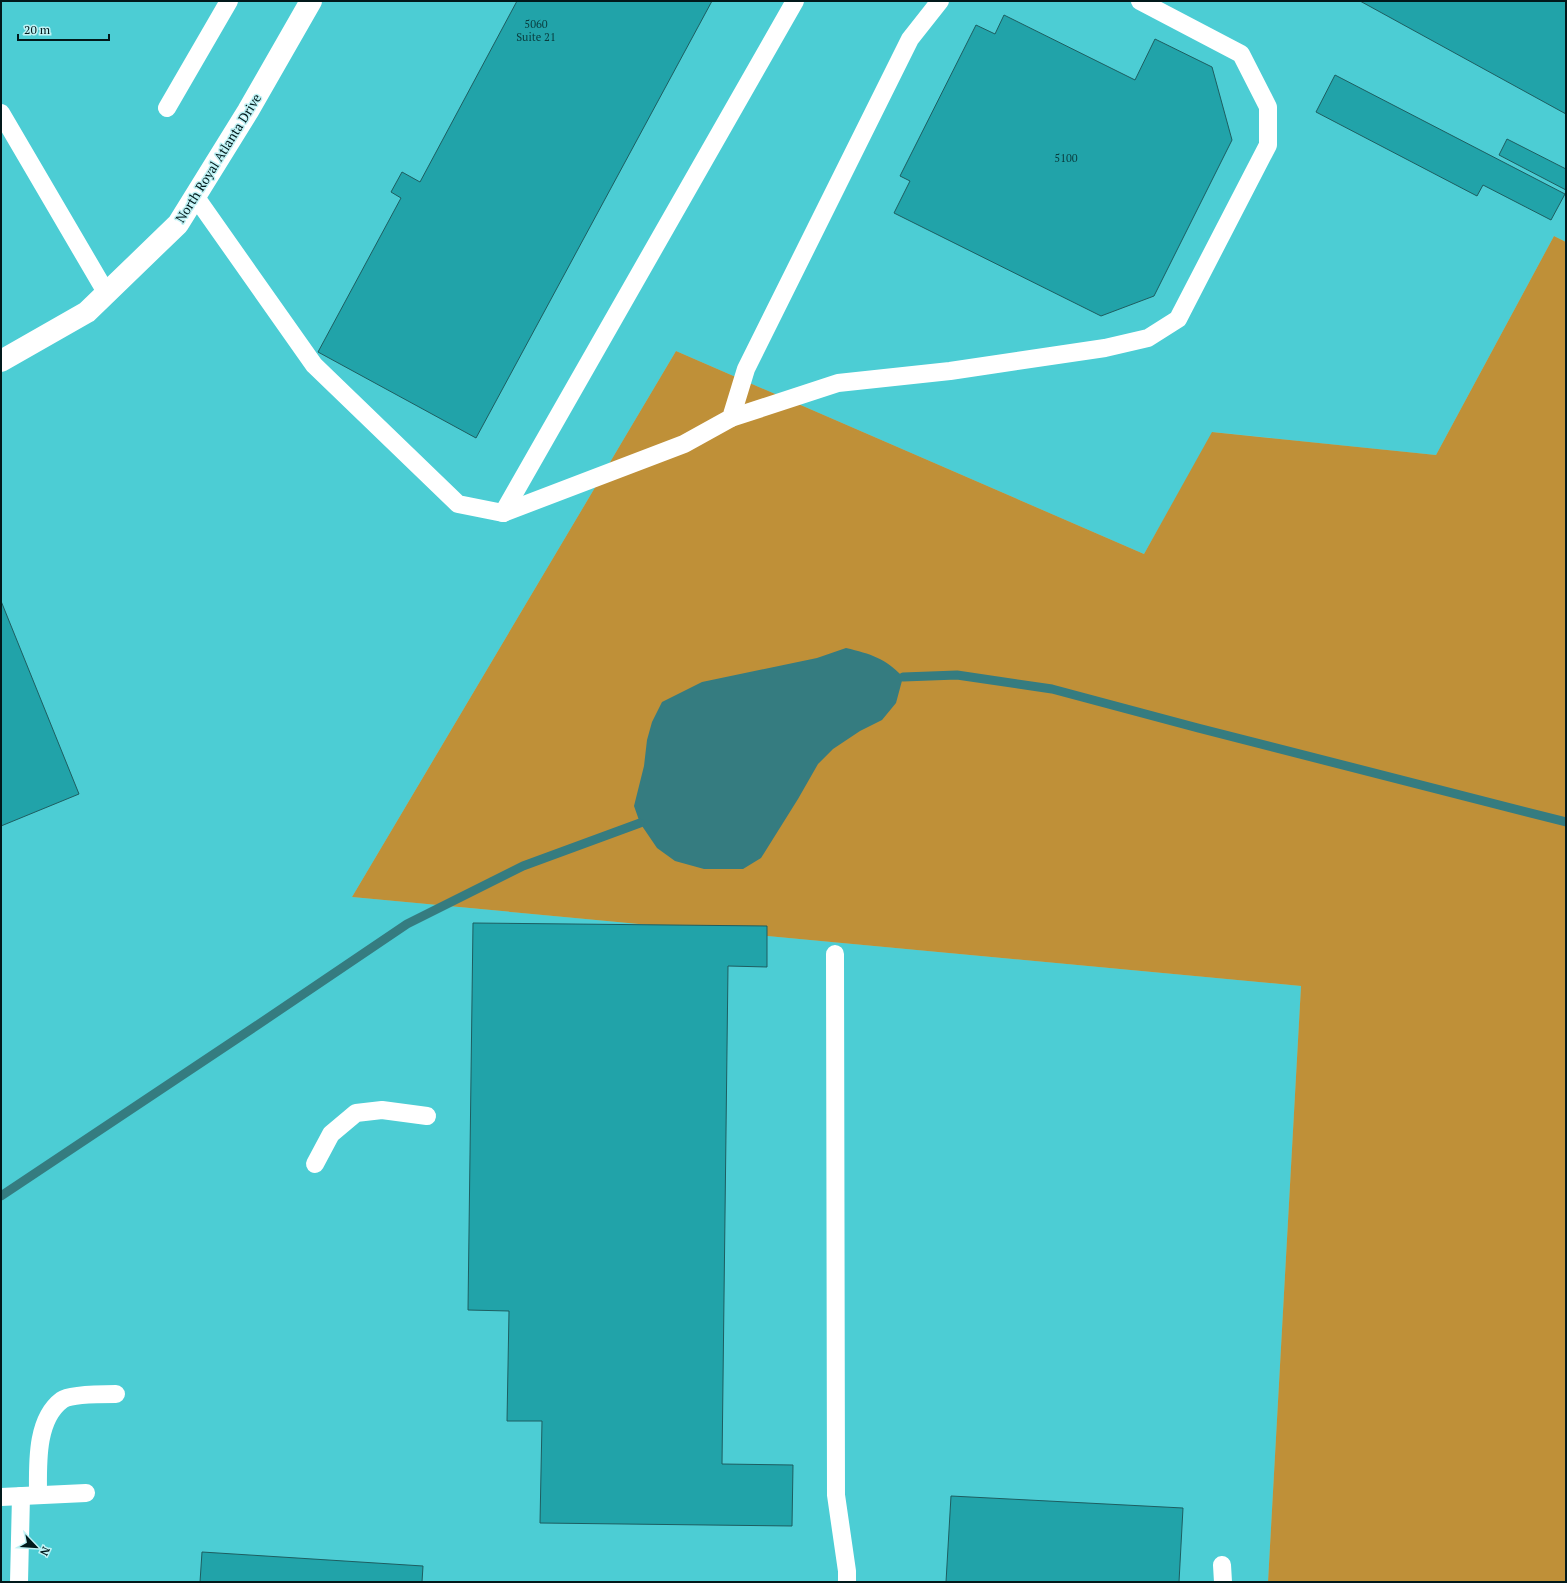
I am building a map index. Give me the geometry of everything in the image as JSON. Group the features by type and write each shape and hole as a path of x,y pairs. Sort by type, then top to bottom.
{"street":[{"name":"North Royal Atlanta Drive","path":"1,361 87,312 178,224 248,111 311,1"}],"lane":[{"path":"167,108 229,1"},
{"path":"503,514 795,1"},
{"path":"731,418 746,369 910,39 940,1"},
{"path":"195,196 314,365 458,504 503,514 684,444 731,418 838,383 950,371 1105,348 1148,338 1178,319 1268,145 1268,107 1241,54 1140,1"},
{"path":"1,113 107,294"},
{"path":"835,954 836,1496 848,1571 847,1582"},
{"path":"315,1164 331,1134 356,1113 382,1110 427,1116"},
{"path":"19,1582 30,1496 41,1434 49,1415 62,1400 82,1396 116,1394"},
{"path":"1,1497 86,1493"}],"shaded area":[{"path":"1,1 1566,1 1566,242 1554,236 1436,455 1213,432 1144,554 676,351 352,897 1301,986 1268,1582 1,1582"},
{"path":"1554,236 1566,242 1566,1582 1268,1582 1301,986 352,897 676,351 1144,554 1212,432 1436,455"},
{"path":"846,648 863,652 884,661 903,677 896,703 882,720 860,731 833,749 818,764 761,858 743,869 704,869 675,861 657,848 640,823 634,806 644,766 647,740 652,722 662,702 702,682 817,658"}],"building":[{"path":"517,1 712,1 476,438 318,352 401,198 391,192 402,172 420,182"},
{"path":"1360,1 1566,1 1566,114"},
{"path":"1004,15 1135,80 1155,39 1212,67 1232,140 1154,296 1101,316 894,213 910,181 900,176 976,25 995,34"},
{"path":"1335,75 1565,194 1551,220 1483,185 1477,196 1316,112"},
{"path":"1507,139 1566,169 1566,190 1499,155"},
{"path":"1,601 79,794 1,826"},
{"path":"473,923 767,926 767,967 728,966 722,1464 793,1465 792,1526 540,1523 542,1421 507,1421 509,1311 468,1310"},
{"path":"951,1496 1183,1508 1179,1582 946,1582"},
{"path":"202,1552 423,1566 422,1582 200,1582"}],"waterway":[{"path":"903,677 957,675 1052,689 1566,822"},
{"path":"1,1196 407,924 523,866 640,823"}]}
